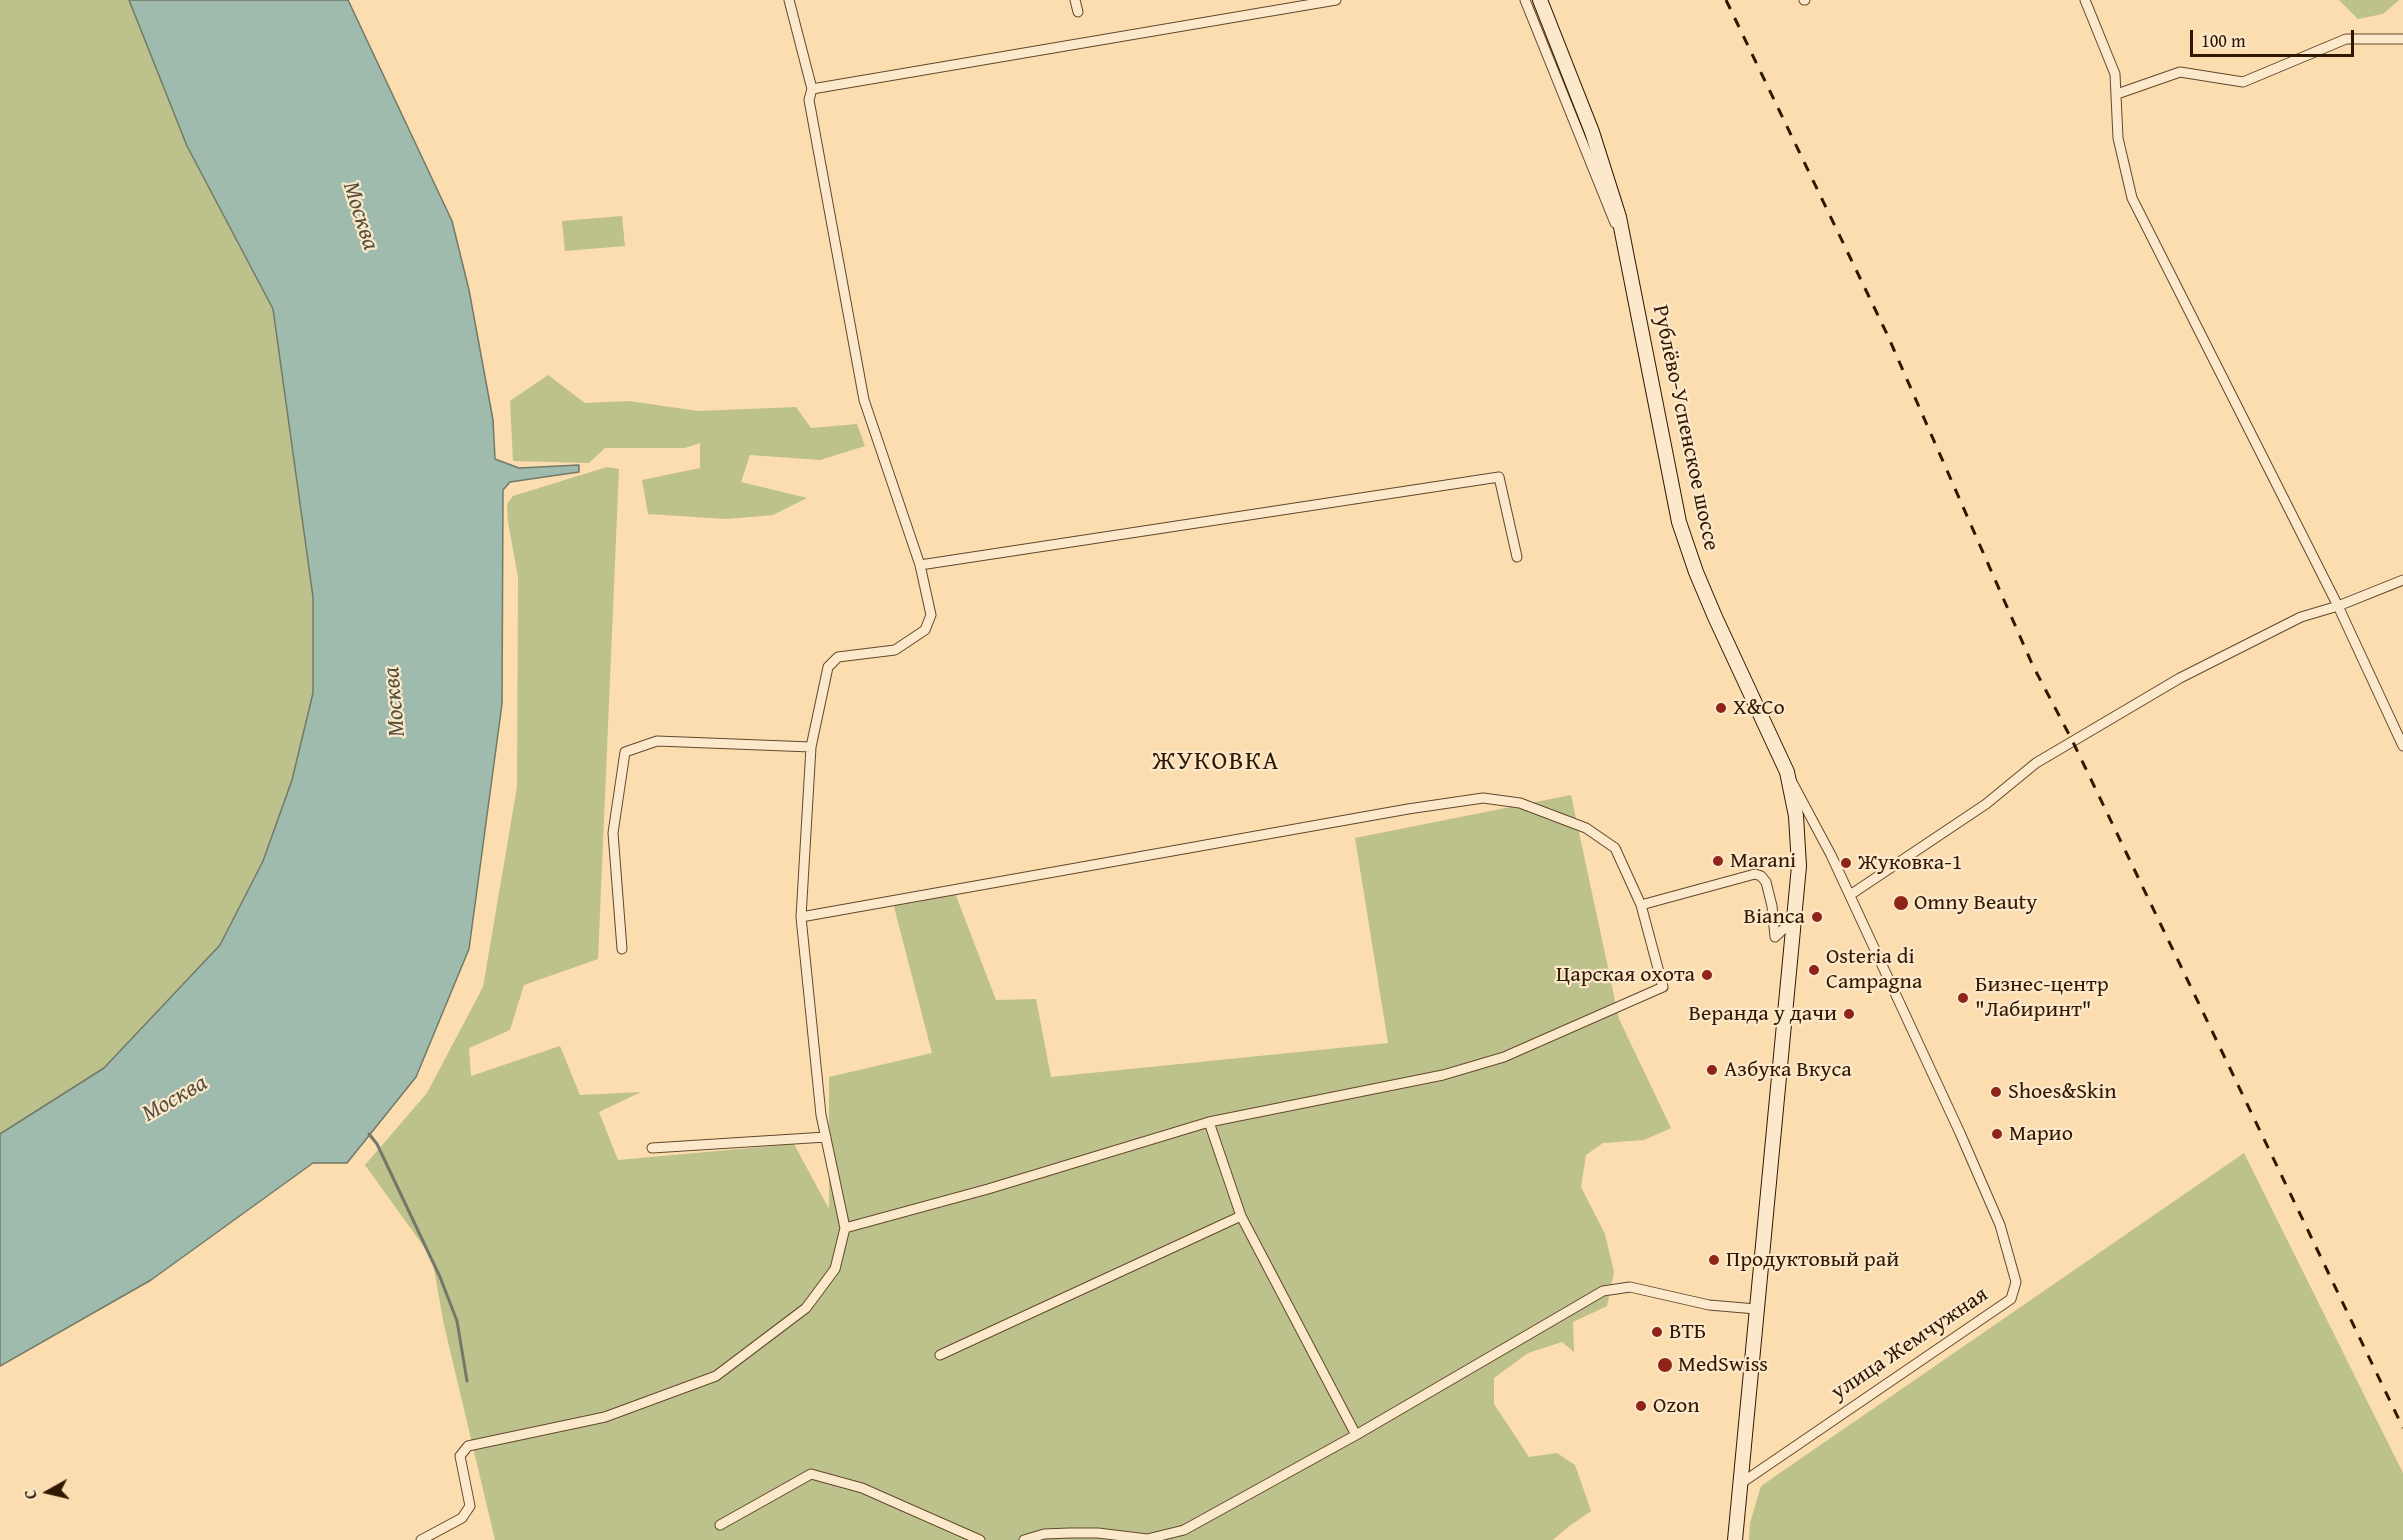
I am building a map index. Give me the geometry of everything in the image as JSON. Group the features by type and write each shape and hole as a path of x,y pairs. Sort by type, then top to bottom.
{"main road":[{"name":"Рублёво-Успенское шоссе","path":"1540,0 1602,160 1619,217 1679,522 1715,618 1787,772 1798,836 1799,866 1735,1540"}],"street":[{"path":"421,1540 462,1518 470,1506 460,1456 468,1446 605,1417 716,1376 806,1308 835,1269 845,1228 821,1115 801,917 811,747 828,668 838,657 895,650 925,630 931,615 920,565 864,400 809,100 812,89 789,0"},
{"path":"1075,0 1078,12"},
{"path":"812,89 1336,0"},
{"path":"1525,0 1627,254"},
{"path":"2085,0 2115,74 2118,138 2132,198 2338,606 2403,746"},
{"path":"2117,94 2180,72 2243,82 2346,39 2403,39"},
{"path":"920,565 1500,477 1517,557"},
{"path":"1850,895 1986,804 2036,763 2072,740 2211,663 2301,617 2338,606 2403,580"},
{"path":"622,949 613,833 625,752 657,741 811,747"},
{"name":"улица Жемчужная","path":"1740,1484 2011,1299 2016,1282 2000,1225 1960,1132 1850,895 1787,772"},
{"path":"801,917 1408,809 1483,798 1520,802 1586,828 1615,848 1641,905 1663,987 1573,1028 1494,1060 1443,1075 1209,1122 988,1189 845,1228"},
{"path":"1641,905 1755,874 1761,876 1766,882 1772,906 1775,937 1794,920"},
{"path":"1209,1122 1241,1216 1356,1435"},
{"path":"652,1148 826,1137"},
{"path":"940,1355 1241,1216"},
{"path":"1024,1540 1044,1534 1069,1533 1098,1533 1147,1539 1184,1530 1356,1435 1603,1291 1630,1287 1709,1305 1756,1309"},
{"path":"720,1525 811,1473 862,1488 980,1540"}],"green space":[{"path":"0,0 129,0 187,146 273,309 313,597 313,693 292,780 263,861 220,945 104,1068 0,1134"},
{"path":"2339,0 2399,0 2383,14 2358,19"},
{"path":"622,216 625,246 565,251 562,221"},
{"path":"548,375 585,403 629,401 698,411 796,407 811,428 857,424 865,446 820,460 750,455 741,482 807,498 773,515 727,519 648,514 642,480 700,468 700,443 685,448 605,448 589,463 513,461 510,401"},
{"path":"607,467 619,469 598,959 524,985 510,1030 469,1048 471,1076 560,1046 580,1095 641,1092 599,1112 618,1160 794,1144 829,1209 829,1077 932,1053 893,903 955,893 996,1000 1036,999 1051,1077 1388,1043 1355,838 1571,795 1619,1019 1671,1128 1644,1140 1603,1143 1586,1155 1581,1187 1605,1234 1614,1272 1607,1306 1573,1322 1574,1352 1562,1342 1528,1353 1494,1378 1494,1404 1529,1457 1557,1453 1575,1465 1591,1511 1553,1540 495,1540 444,1325 432,1258 365,1165 427,1093 483,987 517,787 518,577 507,504 513,496"},
{"path":"2244,1153 2403,1473 2403,1540 1749,1540 1750,1523 1761,1486"}],"water":[{"name":"Москва","path":"129,0 348,0 452,221 469,290 493,420 495,459 519,468 579,465 579,472 510,482 503,490 502,704 469,949 416,1077 347,1163 313,1163 151,1280 0,1366 0,1134 104,1068 220,945 263,861 292,780 313,693 313,597 273,309 187,146"}],"waterway":[{"path":"369,1134 377,1144 440,1277 457,1321 467,1381"}],"railway":[{"path":"1726,0 1887,334 2033,666 2072,740 2403,1428"}],"place":[{"name":"X&Co","path":"1721,708"},
{"name":"Marani","path":"1718,861"},
{"name":"Жуковка-1","path":"1846,863"},
{"name":"Omny Beauty","path":"1901,903"},
{"name":"Bianca","path":"1817,917"},
{"name":"Osteria di Campagna","path":"1814,970"},
{"name":"Царская охота","path":"1707,975"},
{"name":"Бизнес-центр \"Лабиринт\"","path":"1963,998"},
{"name":"Веранда у дачи","path":"1849,1014"},
{"name":"Азбука Вкуса","path":"1712,1070"},
{"name":"Shoes&Skin","path":"1996,1092"},
{"name":"Марио","path":"1997,1134"},
{"name":"Продуктовый рай","path":"1714,1260"},
{"name":"ВТБ","path":"1657,1332"},
{"name":"MedSwiss","path":"1665,1365"},
{"name":"Ozon","path":"1641,1406"}],"district":[{"name":"ЖУКОВКА","path":"1216,762"}]}
